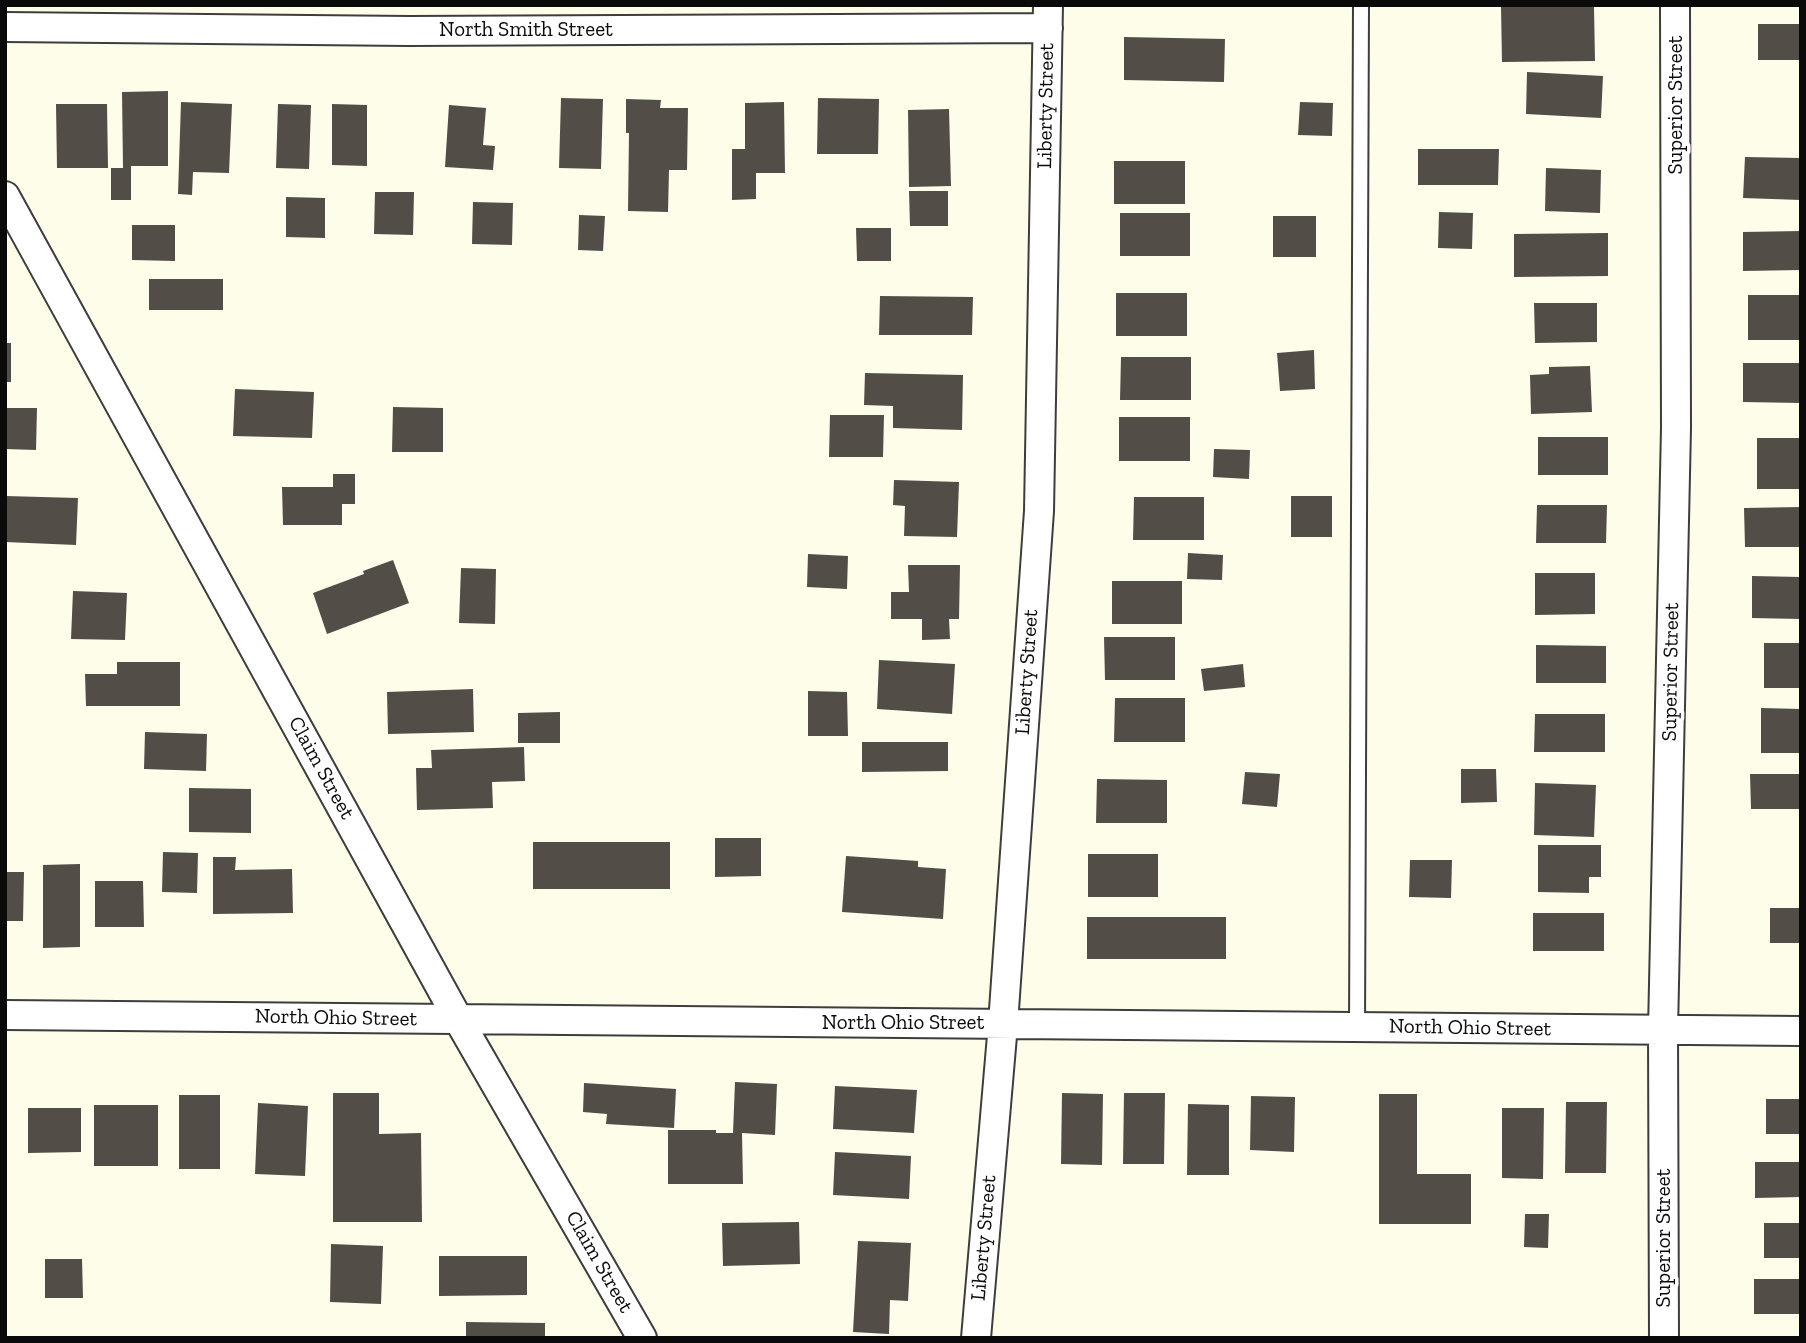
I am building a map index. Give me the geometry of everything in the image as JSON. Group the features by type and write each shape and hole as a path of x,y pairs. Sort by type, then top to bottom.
{"street":[{"name":"Superior Street","path":"1664,1338 1663,1030 1676,428 1675,5"},
{"name":"North Smith Street","path":"5,27 409,18 1048,17"},
{"name":"Liberty Street","path":"976,1338 1003,1024 1039,510 1048,17"},
{"name":"Claim Street","path":"5,196 458,1019 642,1338"},
{"name":"North Ohio Street","path":"5,1015 1801,1031"}],"lane":[{"path":"1357,1027 1360,5"}],"building":[{"path":"1501,7 1594,7 1595,61 1502,62"},
{"path":"1758,24 1801,24 1801,60 1758,60"},
{"path":"1124,37 1225,39 1224,82 1124,80"},
{"path":"1527,72 1603,76 1601,118 1526,114"},
{"path":"168,91 168,166 131,166 131,200 111,200 111,168 123,168 122,92"},
{"path":"561,98 603,99 601,169 559,168"},
{"path":"818,98 879,99 878,154 817,154"},
{"path":"626,99 661,100 660,108 688,108 687,170 669,170 668,212 628,211 629,133 626,133"},
{"path":"181,102 232,104 229,173 193,172 192,195 178,194"},
{"path":"784,102 785,173 756,173 756,199 732,200 732,149 745,149 745,103"},
{"path":"1300,102 1333,103 1332,136 1298,135"},
{"path":"56,104 107,104 108,168 57,168"},
{"path":"278,104 311,105 309,169 276,168"},
{"path":"332,104 367,105 367,166 332,165"},
{"path":"449,105 486,108 483,145 495,146 493,170 445,167"},
{"path":"949,109 951,186 909,187 908,110"},
{"path":"1418,149 1499,149 1498,185 1418,185"},
{"path":"1745,157 1801,158 1801,200 1743,198"},
{"path":"1114,161 1185,161 1185,204 1114,204"},
{"path":"1546,168 1601,170 1600,213 1545,211"},
{"path":"909,191 948,191 948,226 910,226"},
{"path":"375,192 414,192 413,235 374,234"},
{"path":"286,197 325,198 325,238 286,237"},
{"path":"473,202 513,203 512,245 472,244"},
{"path":"1439,212 1473,213 1472,249 1438,248"},
{"path":"1120,213 1190,213 1190,256 1120,256"},
{"path":"579,215 605,216 603,251 578,250"},
{"path":"1273,216 1316,216 1316,257 1273,257"},
{"path":"132,225 175,225 175,261 132,260"},
{"path":"856,228 891,228 891,261 857,261"},
{"path":"1801,231 1801,270 1743,271 1743,232"},
{"path":"1608,233 1608,276 1514,277 1514,234"},
{"path":"149,279 223,279 223,310 149,310"},
{"path":"1116,293 1187,293 1187,336 1116,336"},
{"path":"1748,295 1801,295 1801,340 1748,340"},
{"path":"880,296 973,297 972,335 879,335"},
{"path":"1534,303 1597,303 1597,342 1535,343"},
{"path":"5,343 11,343 11,382 5,382"},
{"path":"1314,350 1315,389 1280,391 1277,353"},
{"path":"1121,357 1191,357 1191,400 1120,400"},
{"path":"1743,363 1801,363 1801,403 1743,402"},
{"path":"1590,366 1592,412 1531,414 1530,375 1549,374 1549,367"},
{"path":"865,373 963,375 962,430 893,428 893,406 864,405"},
{"path":"235,389 314,392 312,438 233,436"},
{"path":"393,407 443,408 443,452 392,452"},
{"path":"5,408 37,408 36,450 5,449"},
{"path":"830,415 884,415 883,457 829,457"},
{"path":"1119,417 1190,417 1190,461 1119,461"},
{"path":"1538,437 1608,437 1608,475 1538,475"},
{"path":"1757,438 1801,438 1801,489 1757,489"},
{"path":"1214,449 1250,450 1249,479 1213,477"},
{"path":"333,474 355,474 355,504 342,504 342,525 283,525 282,487 333,487"},
{"path":"894,480 959,482 957,537 904,536 905,506 893,505"},
{"path":"5,496 78,498 76,545 5,542"},
{"path":"1291,496 1332,496 1332,537 1291,537"},
{"path":"1134,497 1204,497 1204,540 1133,540"},
{"path":"1537,505 1607,505 1606,543 1536,543"},
{"path":"1801,507 1801,547 1745,547 1744,508"},
{"path":"1188,553 1223,555 1222,580 1187,579"},
{"path":"808,554 848,556 847,589 807,587"},
{"path":"393,560 409,603 327,634 313,593"},
{"path":"908,565 960,565 959,619 949,619 950,639 922,640 922,619 891,619 891,592 909,592"},
{"path":"461,568 496,569 495,624 459,623"},
{"path":"1535,573 1595,573 1595,614 1535,615"},
{"path":"1752,576 1801,577 1801,619 1752,618"},
{"path":"1112,581 1182,581 1182,624 1112,624"},
{"path":"73,591 127,593 125,640 71,639"},
{"path":"1104,637 1175,637 1175,680 1105,680"},
{"path":"1764,643 1801,643 1801,688 1764,688"},
{"path":"1536,645 1606,646 1606,683 1536,683"},
{"path":"879,660 955,664 952,714 877,709"},
{"path":"117,662 180,662 180,706 86,706 85,674 117,674"},
{"path":"1243,664 1245,687 1204,691 1201,669"},
{"path":"473,689 474,732 388,734 387,692"},
{"path":"808,691 847,692 848,736 808,736"},
{"path":"1115,698 1185,698 1185,742 1114,742"},
{"path":"1761,708 1801,709 1801,753 1761,753"},
{"path":"560,712 560,743 518,743 518,713"},
{"path":"1535,714 1605,714 1605,752 1534,752"},
{"path":"145,732 207,734 206,771 144,769"},
{"path":"862,742 948,742 948,771 862,772"},
{"path":"524,747 525,781 492,782 493,808 417,810 416,768 432,768 431,750"},
{"path":"1461,769 1496,769 1497,802 1461,803"},
{"path":"1245,772 1280,774 1277,807 1242,804"},
{"path":"1750,774 1801,774 1801,809 1751,809"},
{"path":"1097,779 1167,780 1167,823 1096,823"},
{"path":"1535,783 1596,785 1594,837 1534,835"},
{"path":"189,788 251,789 251,833 189,832"},
{"path":"715,838 761,838 761,876 715,877"},
{"path":"533,842 670,842 670,889 533,889"},
{"path":"1538,845 1601,845 1601,877 1589,877 1589,893 1538,892"},
{"path":"163,852 198,853 197,893 162,892"},
{"path":"1088,854 1158,854 1158,897 1088,897"},
{"path":"846,856 918,861 918,867 946,869 943,919 842,912"},
{"path":"213,857 236,857 235,870 292,869 293,913 213,914"},
{"path":"1410,860 1452,860 1451,898 1409,897"},
{"path":"80,864 80,947 43,948 43,865"},
{"path":"5,872 24,872 23,921 5,921"},
{"path":"95,881 143,881 144,927 95,927"},
{"path":"1770,908 1801,908 1801,943 1770,943"},
{"path":"1533,913 1604,913 1604,951 1533,951"},
{"path":"1087,917 1226,917 1226,959 1087,959"},
{"path":"735,1082 777,1084 775,1135 742,1133 743,1184 668,1184 668,1130 716,1130 716,1133 733,1133"},
{"path":"584,1083 676,1089 674,1128 606,1124 607,1114 583,1112"},
{"path":"835,1086 917,1090 914,1133 833,1129"},
{"path":"333,1093 379,1093 379,1134 421,1133 422,1222 333,1222"},
{"path":"1062,1093 1103,1094 1102,1165 1061,1164"},
{"path":"1124,1093 1165,1093 1164,1164 1123,1164"},
{"path":"1379,1094 1417,1094 1417,1174 1471,1174 1471,1224 1379,1224"},
{"path":"179,1095 220,1095 220,1169 179,1169"},
{"path":"1251,1096 1295,1097 1294,1152 1250,1150"},
{"path":"1766,1099 1801,1099 1801,1134 1766,1134"},
{"path":"1566,1102 1607,1102 1606,1173 1565,1173"},
{"path":"258,1103 308,1106 305,1176 255,1174"},
{"path":"1188,1104 1229,1105 1229,1175 1187,1175"},
{"path":"94,1105 158,1105 158,1166 94,1166"},
{"path":"28,1108 81,1108 81,1152 28,1153"},
{"path":"1502,1108 1544,1108 1543,1179 1502,1178"},
{"path":"835,1152 911,1156 909,1199 833,1195"},
{"path":"1755,1162 1801,1162 1801,1197 1755,1198"},
{"path":"1525,1214 1549,1214 1548,1248 1524,1247"},
{"path":"799,1222 800,1264 723,1266 722,1223"},
{"path":"1764,1223 1801,1223 1801,1258 1764,1258"},
{"path":"858,1241 911,1243 908,1301 890,1300 889,1334 853,1332"},
{"path":"331,1244 383,1246 381,1304 330,1302"},
{"path":"439,1256 527,1256 527,1295 439,1296"},
{"path":"45,1259 82,1259 83,1298 45,1298"},
{"path":"1754,1279 1801,1279 1801,1314 1754,1314"},
{"path":"466,1322 545,1323 545,1338 466,1338"}]}
